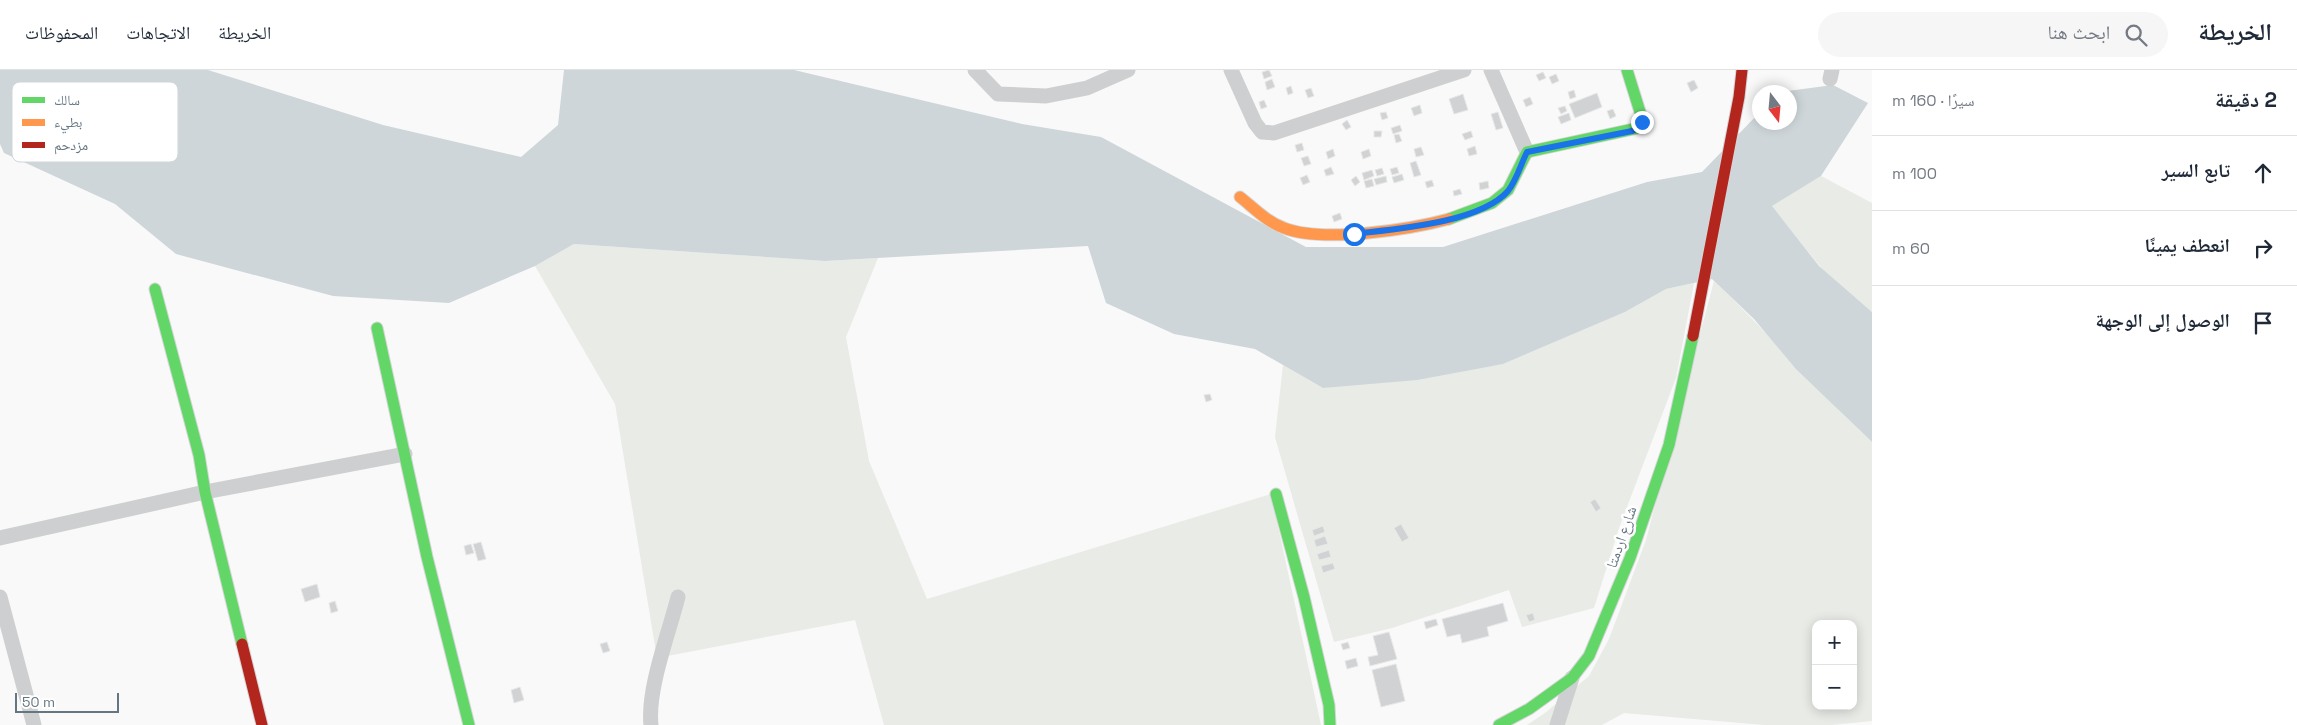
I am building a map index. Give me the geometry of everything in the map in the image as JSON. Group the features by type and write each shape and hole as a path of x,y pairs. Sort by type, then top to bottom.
{"street":[{"path":"975,70 998,94 1046,96 1087,88 1128,70"},
{"path":"1230,70 1255,123 1262,132 1274,134 1464,70"},
{"path":"1491,70 1527,152"},
{"path":"1527,152 1599,138 1638,128 1641,125 1641,115 1627,70"},
{"name":"شارع اردمتا","path":"1499,725 1529,709 1572,678 1589,656 1634,548 1669,445 1683,386 1739,97 1742,70"},
{"path":"1240,197 1269,220 1289,230 1318,235 1354,234 1414,227 1465,215 1491,204 1508,190 1527,152"},
{"path":"155,289 199,455 205,492 262,725"},
{"path":"377,328 469,725"},
{"path":"0,538 205,492 405,454"},
{"path":"1276,494 1304,597 1329,704 1330,725"},
{"path":"651,725 654,688 678,596"},
{"path":"0,597 34,725"},
{"path":"1557,725 1572,678"}],"shaded area":[{"path":"0,70 208,70 383,125 521,157 558,125 564,70 794,70 1022,124 1101,137 1306,247 1443,247 1647,182 1702,172 1752,120 1752,130 1797,130 1797,90 1833,85 1868,103 1821,176 1772,206 1819,266 1872,312 1872,442 1796,369 1754,319 1712,279 1666,289 1625,312 1503,364 1417,380 1323,388 1255,349 1174,334 1106,303 1088,246 825,261 574,244 535,266 449,303 333,296 176,254 115,204 24,162 178,162 178,82 12,82 12,157 4,153 0,144"},
{"path":"1821,176 1872,203 1872,312 1823,270 1771,206"},
{"path":"574,244 825,261 878,258 846,337 869,461 927,599 1271,494 1321,725 884,725 855,620 657,658 615,404 535,266"},
{"path":"1714,281 1872,442 1872,721 1832,725 1764,725 1624,713 1602,725 1527,725 1545,713 1589,676 1609,639 1646,540"},
{"path":"1694,283 1676,378 1619,528 1594,608 1522,627 1509,590 1392,628 1334,642 1275,437 1283,365 1323,388 1503,364 1625,312 1666,289"}],"building":[{"path":"1269,70 1272,76 1264,79 1262,72"},
{"path":"1543,72 1546,78 1539,81 1536,75"},
{"path":"1556,74 1559,81 1552,84 1549,77"},
{"path":"1272,79 1275,87 1267,90 1265,82"},
{"path":"1694,80 1698,88 1691,92 1687,83"},
{"path":"1291,86 1293,93 1288,95 1286,88"},
{"path":"1311,88 1314,96 1308,98 1305,90"},
{"path":"1574,90 1576,97 1570,99 1568,92"},
{"path":"1597,93 1602,107 1575,118 1569,104"},
{"path":"1463,94 1468,110 1454,114 1449,99"},
{"path":"1530,97 1533,104 1526,107 1523,100"},
{"path":"1264,100 1267,107 1261,109 1259,102"},
{"path":"1420,105 1422,113 1414,116 1411,108"},
{"path":"1565,106 1567,111 1561,114 1558,108"},
{"path":"1613,109 1616,116 1610,119 1607,111"},
{"path":"1386,112 1388,118 1382,120 1380,113"},
{"path":"1498,112 1503,128 1496,130 1491,114"},
{"path":"1569,113 1571,120 1561,124 1558,117"},
{"path":"1347,120 1351,127 1346,130 1342,124"},
{"path":"1400,125 1402,131 1393,134 1391,128"},
{"path":"1374,131 1382,131 1381,137 1374,137"},
{"path":"1471,131 1473,137 1465,140 1462,134"},
{"path":"1399,134 1402,141 1396,143 1394,135"},
{"path":"1302,143 1304,150 1297,152 1295,145"},
{"path":"1475,146 1477,154 1469,156 1467,149"},
{"path":"1421,147 1424,155 1416,157 1414,149"},
{"path":"1333,149 1335,156 1328,159 1326,152"},
{"path":"1369,149 1371,156 1363,159 1361,152"},
{"path":"1308,156 1311,164 1304,166 1301,158"},
{"path":"1416,161 1421,175 1414,177 1410,163"},
{"path":"1331,167 1334,174 1326,176 1324,170"},
{"path":"1397,167 1399,173 1392,175 1390,169"},
{"path":"1382,168 1384,174 1377,176 1375,170"},
{"path":"1372,170 1374,176 1364,180 1362,173"},
{"path":"1402,174 1404,180 1394,183 1392,177"},
{"path":"1307,175 1310,182 1303,185 1300,178"},
{"path":"1356,176 1360,182 1355,186 1351,180"},
{"path":"1386,176 1387,182 1376,185 1374,179"},
{"path":"1372,179 1374,186 1366,188 1364,181"},
{"path":"1432,180 1434,186 1427,188 1425,182"},
{"path":"1488,181 1489,188 1480,190 1479,183"},
{"path":"1460,189 1462,194 1454,196 1453,191"},
{"path":"1340,213 1342,219 1334,222 1332,216"},
{"path":"1210,394 1212,400 1206,402 1204,395"},
{"path":"1595,499 1601,508 1596,512 1590,502"},
{"path":"1401,524 1409,538 1402,542 1394,528"},
{"path":"1323,526 1325,532 1314,536 1312,530"},
{"path":"1325,536 1328,544 1316,547 1314,540"},
{"path":"481,542 486,559 478,561 473,544"},
{"path":"471,544 474,553 466,555 464,546"},
{"path":"1329,550 1331,557 1319,560 1317,554"},
{"path":"1333,563 1335,569 1323,573 1321,566"},
{"path":"317,584 320,597 305,602 301,589"},
{"path":"335,601 338,611 331,613 329,603"},
{"path":"1503,603 1508,621 1487,627 1489,636 1462,643 1460,634 1447,637 1442,619"},
{"path":"1533,613 1535,620 1529,622 1526,615"},
{"path":"1436,619 1438,625 1426,629 1424,622"},
{"path":"1389,632 1397,659 1370,666 1368,657 1378,655 1373,636"},
{"path":"607,642 610,651 603,653 600,644"},
{"path":"1348,642 1350,648 1343,650 1341,644"},
{"path":"1356,658 1358,666 1347,669 1345,661"},
{"path":"1396,664 1405,701 1381,707 1372,670"},
{"path":"520,687 524,700 514,703 511,690"}],"traffic: fast":[{"path":"1449,219 1492,203 1508,190 1527,152 1638,128 1641,125 1641,115 1627,70"},
{"path":"155,289 199,455 205,492 242,644"},
{"path":"377,328 427,557 469,725"},
{"path":"1499,725 1529,709 1572,678 1589,656 1630,558 1669,445 1693,336"},
{"path":"1276,494 1304,597 1329,705 1330,725"}],"traffic: slow":[{"path":"1240,197 1278,225 1301,232 1343,235 1389,231 1449,219"}],"traffic: jam":[{"path":"1693,336 1739,97 1742,70"},
{"path":"242,644 262,725"}],"route":[{"path":"1354,234 1414,227 1465,215 1491,204 1508,190 1527,152 1632,131 1638,128 1642,122"}]}
